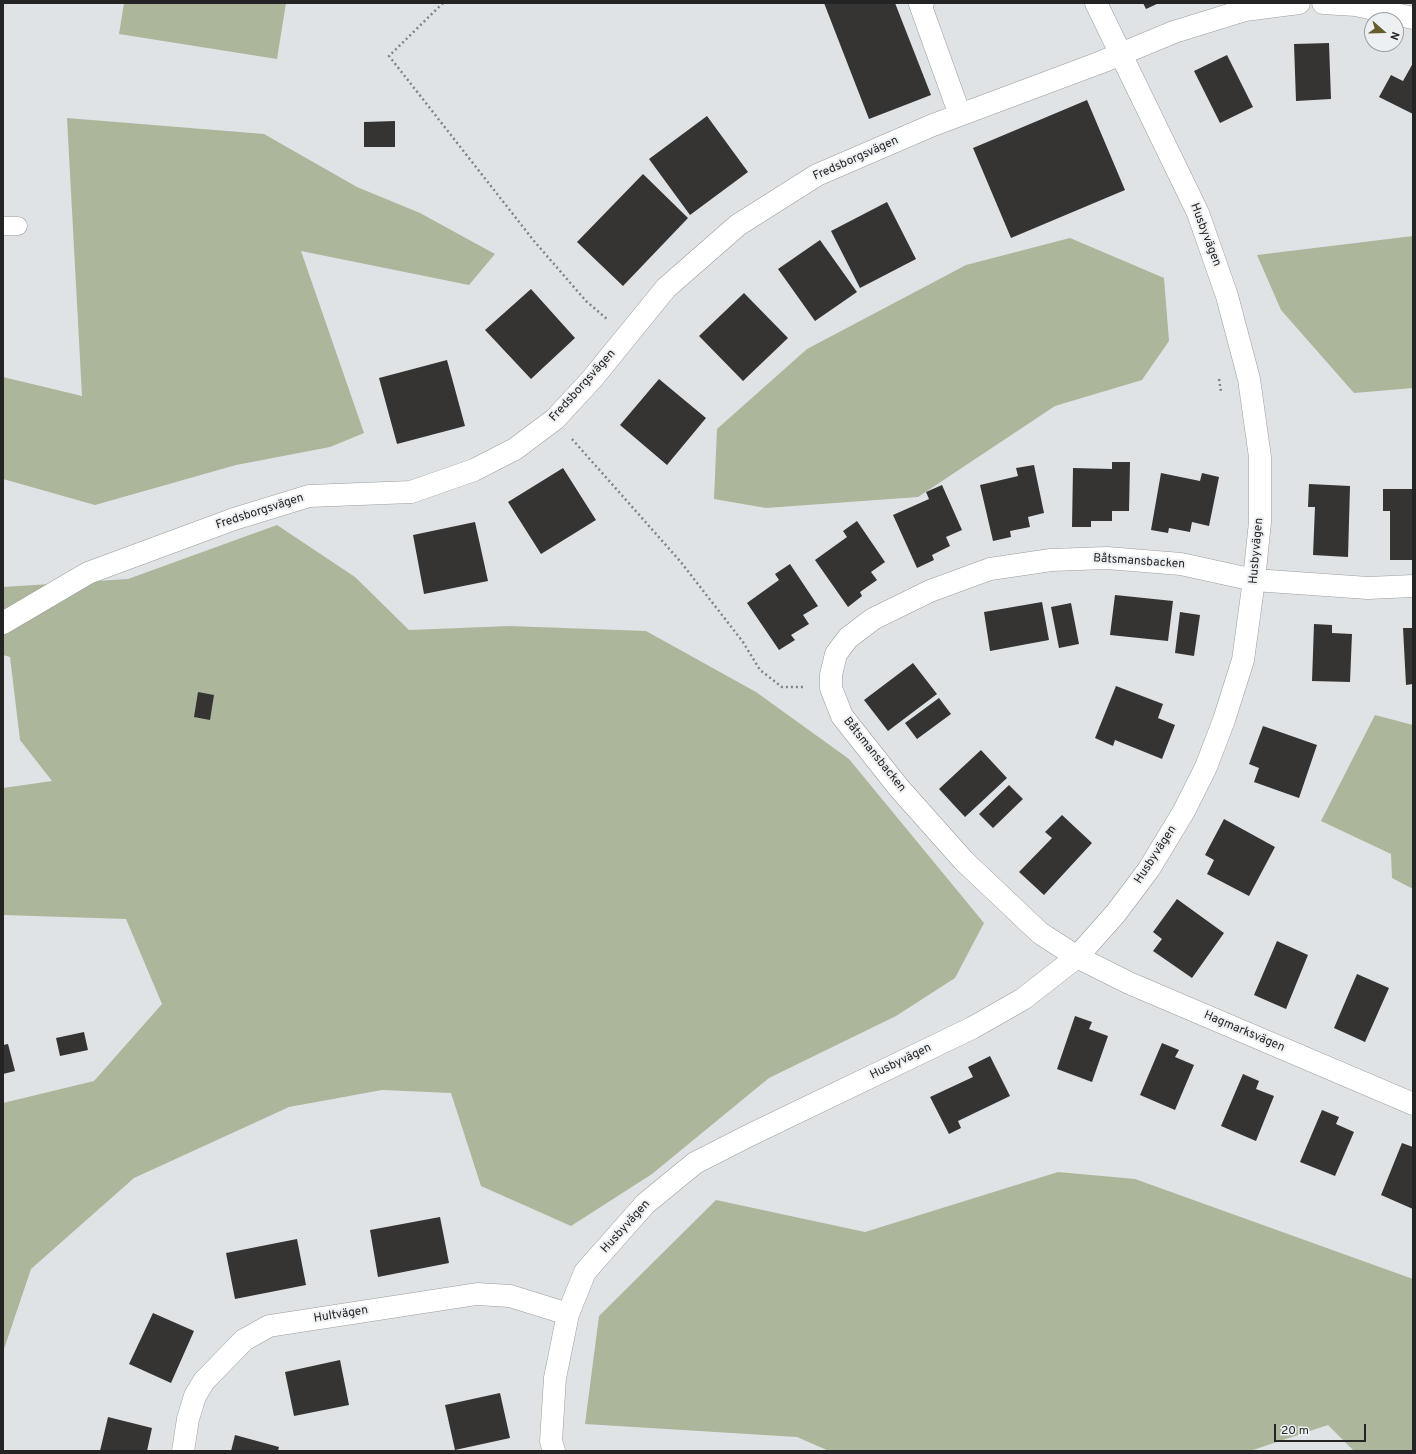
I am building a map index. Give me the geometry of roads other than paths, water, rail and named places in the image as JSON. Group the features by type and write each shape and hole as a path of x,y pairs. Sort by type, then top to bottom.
{"street":[{"path":"923,3 920,4 960,115"},
{"name":"Husbyvägen","path":"554,1451 551,1441 555,1378 568,1314 585,1272 644,1204 695,1163 972,1028 1023,999 1077,957 1116,913 1149,869 1184,811 1206,767 1224,720 1243,660 1260,522 1260,457 1249,379 1227,296 1198,214 1096,3"},
{"name":"Fredsborgsvägen","path":"3,623 88,573 234,518 309,496 411,492 474,470 516,449 555,419 592,379 666,288 738,225 817,175 933,125 1174,32 1245,10 1299,3"},
{"path":"1323,3 1356,5 1413,18"},
{"name":"Båtsmansbacken","path":"1077,957 1040,933 964,861 899,788 860,741 842,716 831,688 831,675 836,654 848,638 873,619 930,591 990,569 1051,560 1107,558 1181,564 1254,580 1368,588 1413,586"},
{"name":"Hagmarksvägen","path":"1077,957 1129,983 1413,1104"},
{"name":"Hultvägen","path":"183,1451 188,1419 195,1396 204,1381 244,1340 269,1326 477,1294 510,1296 568,1314"}]}
